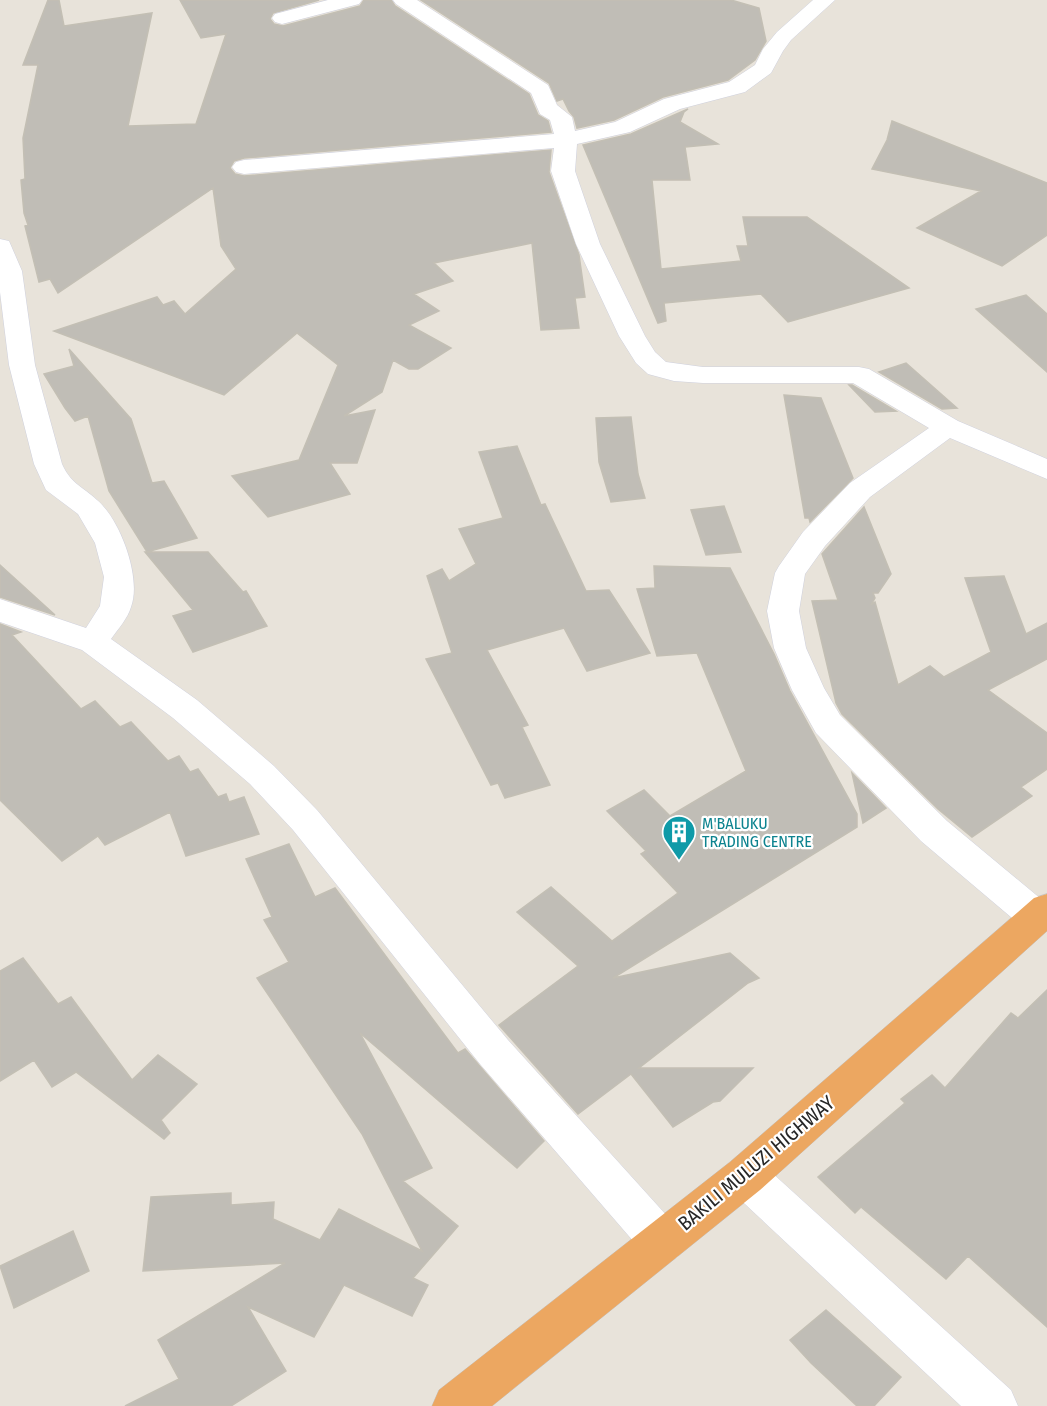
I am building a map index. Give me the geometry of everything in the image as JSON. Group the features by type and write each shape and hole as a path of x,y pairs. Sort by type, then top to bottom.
{"highway":[{"name":"BAKILI MULUZI HIGHWAY","path":"455,1406 745,1176 1043,913"}],"street":[{"path":"282,18 352,0"},
{"path":"403,0 540,90 548,109 561,117 566,140 562,169 570,195 599,268 629,332 646,359 657,368 677,373 702,375 852,373 867,379 948,427 1047,470"},
{"path":"244,167 566,140 622,127 672,104 737,87 764,69 774,49 784,36 825,0"},
{"path":"0,246 10,271 22,365 48,464 56,483 89,508 110,543 119,577 116,607 93,642"},
{"path":"948,427 860,490 814,539 790,573 783,611 790,648 808,690 828,724 934,831 1043,913"},
{"path":"0,610 93,642 185,709 262,775 305,820 494,1052 662,1242"},
{"path":"745,1176 995,1406"}],"building":[{"path":"48,0 59,0 64,26 152,13 128,126 196,124 226,34 201,38 180,0 319,0 273,13 270,19 274,24 283,26 360,6 364,0 391,0 395,6 529,94 538,115 548,121 551,132 244,158 234,161 230,168 235,174 244,176 551,150 549,172 579,255 585,297 575,298 579,328 541,330 532,243 434,263 453,281 414,294 439,311 409,325 451,348 418,369 409,369 393,360 382,392 344,416 375,410 357,463 330,463 350,494 268,517 232,476 299,460 338,365 297,333 224,395 54,331 157,297 163,305 174,301 185,314 236,269 221,246 213,188 58,293 50,279 39,282 25,226 28,225 24,213 21,180 25,179 23,138 38,65 23,65"},
{"path":"421,0 731,0 759,8 766,41 755,60 728,80 663,97 614,120 577,128 574,117 563,99 557,101 549,83"},
{"path":"688,109 684,112 680,122 718,144 685,147 690,180 652,180 661,269 741,261 737,246 748,246 743,217 807,217 909,288 788,322 761,294 664,303 666,321 658,323 583,145 631,134"},
{"path":"892,121 1047,183 1047,235 1002,266 917,228 981,191 872,169 887,140"},
{"path":"1026,295 1047,314 1047,372 976,309"},
{"path":"69,349 131,419 152,483 164,481 197,538 147,552 109,491 88,416 75,421 44,374 74,366"},
{"path":"906,363 957,408 942,409 879,372"},
{"path":"849,385 852,385 896,411 875,412"},
{"path":"784,395 821,398 853,478 810,522 809,518 805,518"},
{"path":"631,417 638,474 645,498 611,502 599,462 596,418"},
{"path":"517,446 541,505 545,504 586,591 609,590 650,653 587,671 564,628 487,650 528,725 522,727 550,785 505,798 498,783 491,785 426,659 452,653 427,576 442,569 449,581 476,564 459,529 503,518 479,452"},
{"path":"724,506 741,552 706,555 691,510"},
{"path":"864,507 891,574 878,593 873,593 875,598 871,605 875,602 898,685 930,666 944,677 991,652 965,578 1004,576 1026,634 1047,623 1047,659 988,690 1047,733 1047,769 1021,787 1032,796 972,837 938,809 842,714 836,703 812,601 838,600 822,554"},
{"path":"145,552 208,552 243,592 246,591 267,626 193,652 173,616 193,610"},
{"path":"0,565 55,615 0,597"},
{"path":"654,566 730,568 774,654 790,691 857,814 857,827 613,978 730,953 759,978 748,983 639,1068 753,1068 720,1101 713,1102 673,1127 631,1074 578,1114 499,1025 578,966 517,912 551,887 612,941 678,893 641,854 646,851 607,811 644,790 670,816 746,771 697,653 657,656 637,589 655,588"},
{"path":"0,624 21,632 12,635 81,709 95,701 120,727 131,722 168,761 179,756 190,772 198,769 218,797 226,794 229,802 244,797 259,834 186,856 170,812 105,845 98,836 62,861 0,800"},
{"path":"852,773 886,808 863,823"},
{"path":"289,844 315,897 335,888 458,1053 465,1049 544,1141 517,1168 360,1033 432,1168 403,1181 458,1226 413,1278 428,1285 412,1316 344,1285 314,1337 248,1307 286,1371 231,1406 125,1406 179,1379 158,1340 285,1263 143,1271 151,1197 231,1193 231,1205 274,1202 273,1219 320,1240 339,1209 422,1251 362,1134 257,978 289,962 264,920 272,917 246,859"},
{"path":"23,958 58,1004 71,997 132,1080 158,1055 197,1084 161,1120 170,1133 164,1139 76,1072 52,1087 34,1060 0,1081 0,971"},
{"path":"1047,990 1047,1327 968,1256 946,1279 861,1207 855,1213 818,1177 905,1103 901,1099 932,1075 945,1088 1011,1013 1018,1018"},
{"path":"73,1231 89,1271 14,1308 0,1266"},
{"path":"826,1310 901,1377 874,1406 857,1406 790,1340"}],"place":[{"name":"M'BALUKU TRADING CENTRE","path":"679,861"}]}
